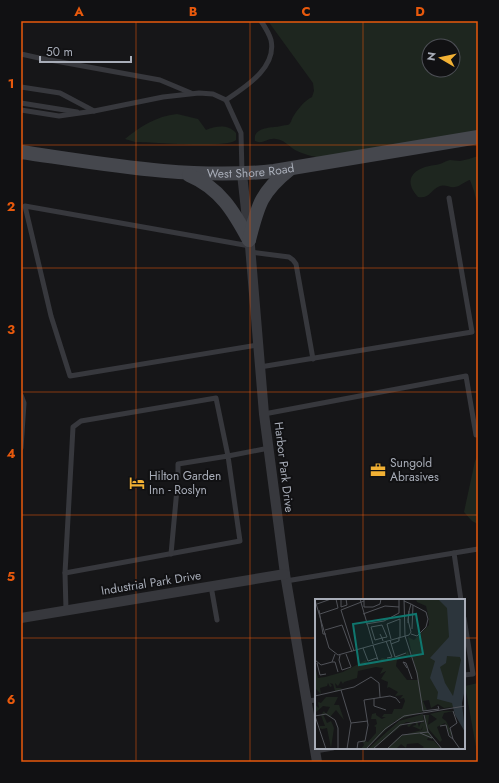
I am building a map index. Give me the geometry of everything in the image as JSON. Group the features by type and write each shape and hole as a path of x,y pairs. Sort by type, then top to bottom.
{"main road":[{"name":"West Shore Road","path":"21,152 103,164 182,172 242,174 291,168 478,137"},
{"path":"250,246 259,203 271,186 291,168"},
{"path":"182,172 202,180 227,203 239,222 250,246"}],"street":[{"name":"Harbor Park Drive","path":"242,174 250,246 264,414 286,577 311,700 317,762"},
{"name":"Industrial Park Drive","path":"21,615 66,610 211,586 286,577"}],"lane":[{"path":"226,100 251,83 259,75 268,59 271,42 269,35 261,21"},
{"path":"21,54 160,80 192,94"},
{"path":"21,87 60,93 94,111"},
{"path":"21,110 59,116 94,111 163,97 204,93 213,94 226,100 240,133 242,174"},
{"path":"21,103 83,112"},
{"path":"260,367 472,332 449,198"},
{"path":"258,345 70,376 51,316 24,206 250,246 289,257 294,260 296,264 312,359"},
{"path":"264,414 466,376 476,435"},
{"path":"21,395 24,403 21,448"},
{"path":"65,573 240,541 228,456 216,398 81,421 73,428 65,573 66,610"},
{"path":"178,478 178,464 269,448"},
{"path":"171,554 176,489"},
{"path":"286,577 478,549"},
{"path":"454,553 461,599"},
{"path":"211,586 217,620"},
{"path":"465,624 473,674 465,675"},
{"path":"315,751 327,749"}],"shaded area":[{"path":"268,21 478,21 478,137 326,159 299,152 279,140 270,139 261,142 255,141 256,134 261,130 288,125 299,108 312,97 314,91 313,83"},
{"path":"177,114 198,119 206,130 218,127 229,128 236,133 236,140 229,143 204,145 135,142 125,139 136,130 155,120"},
{"path":"478,156 478,208 470,180 455,187 444,185 440,186 425,197 418,197 413,190 411,179 417,171 422,168 450,160 467,160"},
{"path":"478,455 478,524 472,521 464,512 475,461"},
{"path":"478,683 478,758 465,686"}],"place":[{"name":"Sungold Abrasives","path":"378,470"},
{"name":"Hilton Garden Inn - Roslyn","path":"137,483"}]}
